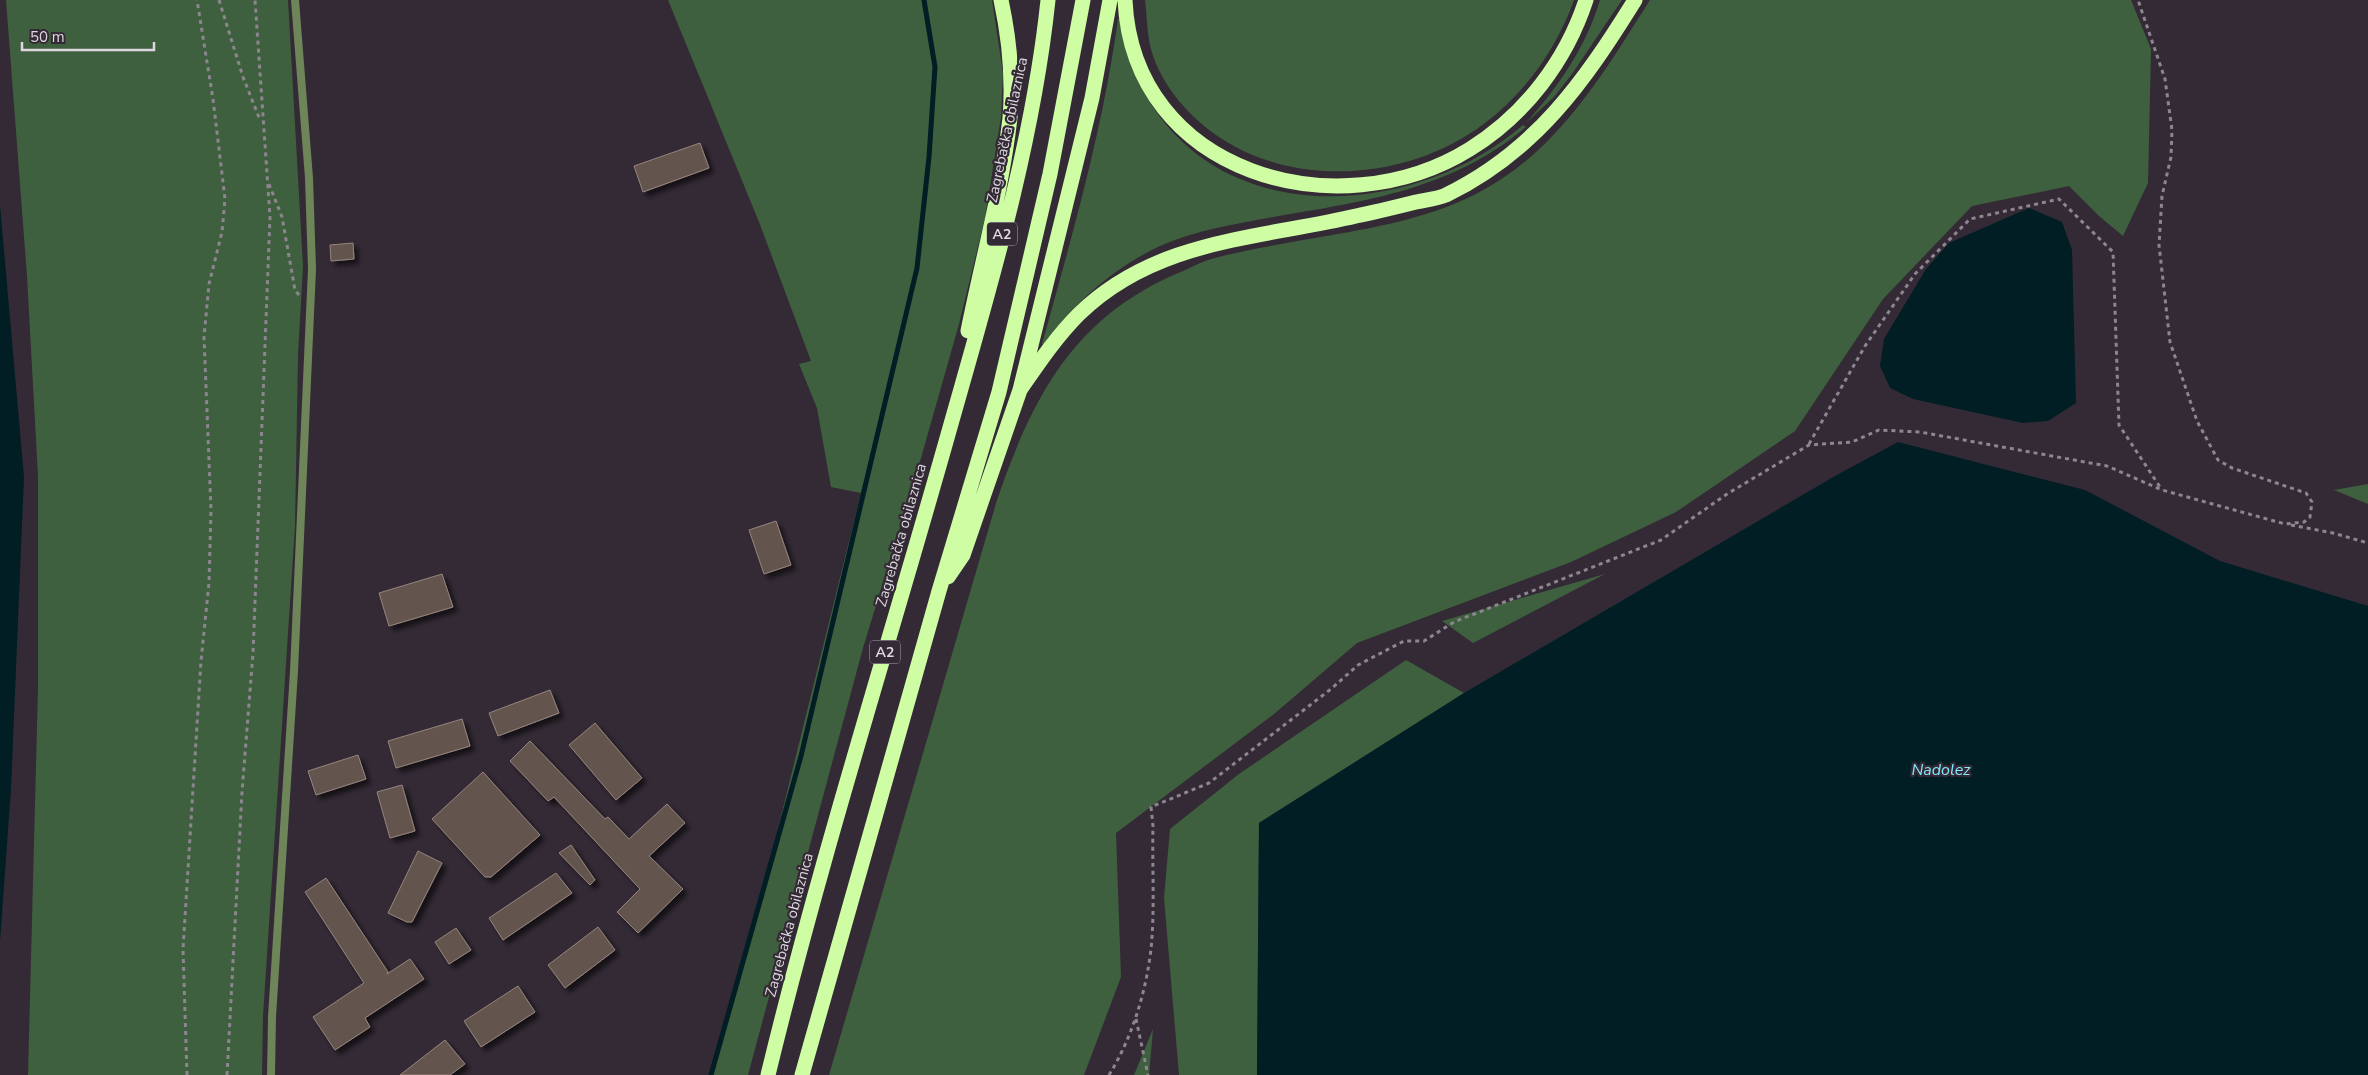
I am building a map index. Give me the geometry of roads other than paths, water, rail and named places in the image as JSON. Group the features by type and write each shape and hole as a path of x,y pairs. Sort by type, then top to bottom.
{"highway":[{"path":"940,464 1002,166 1010,117 1011,75 1001,0"},
{"name":"Zagrebačka obilaznica","path":"768,1075 830,840 978,330 1019,168 1044,36 1048,0"},
{"name":"A2","path":"802,1075 939,591 999,392 1050,174 1083,0"},
{"path":"939,591 963,555 1020,390 1092,98 1110,0"},
{"path":"1125,0 1132,44 1141,69 1154,95 1188,134 1210,150 1259,175 1314,185 1344,186 1376,183 1440,164 1470,149 1499,129 1520,108 1553,69 1569,43 1586,0"},
{"path":"1020,390 1055,341 1079,314 1110,288 1148,266 1225,240 1333,222 1444,196 1482,174 1512,153 1555,114 1576,88 1635,0"}],"lane":[{"path":"271,1075 272,1017 294,671 312,269 309,178 295,0"}],"water":[{"path":"0,205 24,477 11,789 0,941"},
{"path":"2029,208 2062,222 2072,250 2076,403 2048,421 2023,423 1913,399 1890,388 1880,366 1884,339 1926,269 1949,243"},
{"name":"Nadolez","path":"1898,442 2085,490 2220,561 2368,606 2368,1075 1257,1075 1259,823 1464,693 1835,476"}],"waterway":[{"path":"711,1075 801,756 917,268 929,157 935,67 924,0"}]}
